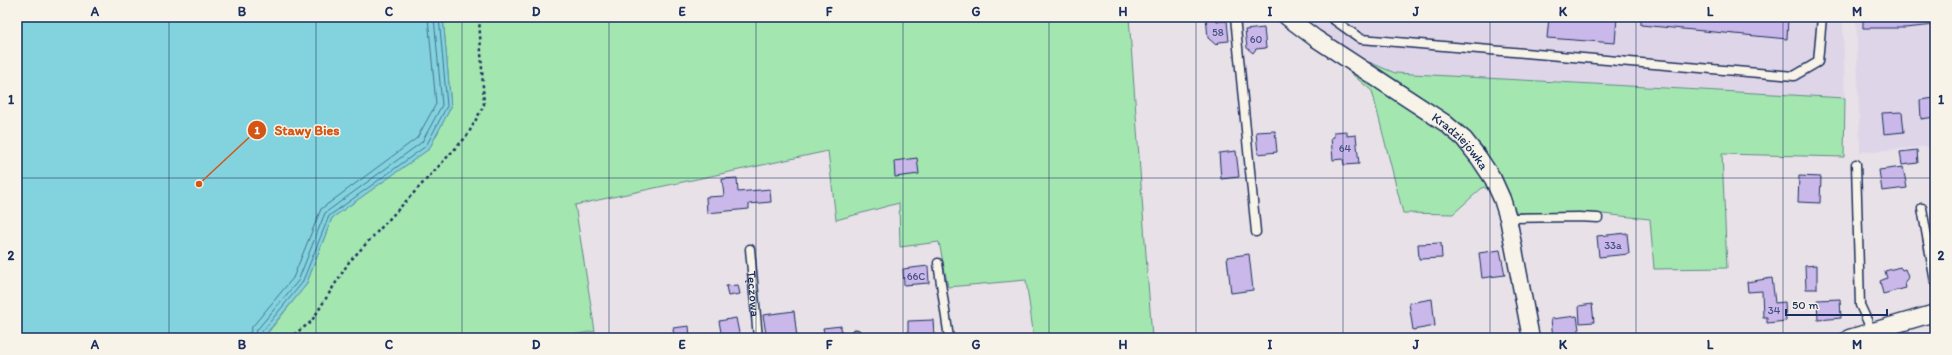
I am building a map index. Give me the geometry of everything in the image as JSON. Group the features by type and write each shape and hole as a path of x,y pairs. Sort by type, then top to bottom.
{"street":[{"name":"Kradziejówka","path":"1287,17 1315,38 1424,109 1464,139 1479,158 1493,179 1508,218 1531,338"},
{"path":"1849,338 1935,313"}],"lane":[{"path":"1235,17 1256,232"},
{"path":"1330,17 1360,39 1794,76 1818,62 1822,17"},
{"path":"1856,164 1860,305 1872,331"},
{"path":"1922,208 1935,282"},
{"path":"1508,218 1598,218"},
{"name":"Tęczowa","path":"750,249 758,338"},
{"path":"938,264 949,338"}],"path":[{"path":"289,338 311,322 349,262 467,136 484,105 479,17"}],"shaded area":[{"path":"1301,17 1843,17 1845,98 1395,73 1369,62 1315,29"},
{"path":"1856,17 1935,17 1935,146 1860,152"}],"green space":[{"path":"443,17 1129,17 1152,338 1034,338 1026,280 948,287 939,242 900,247 899,203 836,220 828,151 575,205 595,331 555,338 260,338 266,335 306,285 332,218 429,149 451,107"},
{"path":"1369,62 1395,73 1845,98 1844,157 1722,154 1727,268 1654,269 1650,219 1593,213 1517,213 1481,145 1435,106"},
{"path":"1347,70 1427,116 1469,152 1493,191 1483,187 1453,214 1403,213 1372,91"}],"water":[{"path":"17,17 443,17 451,107 429,149 332,218 306,285 265,335 260,338 17,338"}],"building":[{"path":"1206,17 1214,17 1217,21 1227,21 1229,41 1219,42 1216,45 1208,38"},
{"path":"1549,17 1617,17 1615,43 1547,38"},
{"path":"1641,17 1788,17 1787,39 1641,25"},
{"path":"1863,17 1935,17 1935,25 1905,28 1863,28"},
{"path":"1264,28 1266,48 1256,49 1253,53 1247,48 1245,30"},
{"path":"1935,98 1935,117 1921,119 1920,100"},
{"path":"1902,112 1904,132 1884,134 1882,113"},
{"path":"1275,131 1277,152 1258,154 1256,132"},
{"path":"1347,131 1347,136 1356,135 1359,164 1344,165 1343,159 1333,160 1331,138 1334,137 1334,132"},
{"path":"1917,150 1918,163 1902,165 1900,152"},
{"path":"1236,151 1239,177 1221,179 1219,153"},
{"path":"917,158 919,174 895,177 894,161"},
{"path":"1903,167 1907,188 1882,191 1879,170"},
{"path":"1799,176 1821,177 1820,203 1798,202"},
{"path":"737,178 738,192 770,189 771,202 749,204 749,209 707,213 706,197 724,196 722,179"},
{"path":"1627,233 1629,254 1599,257 1597,236"},
{"path":"1441,243 1442,258 1419,259 1418,244"},
{"path":"1500,250 1505,275 1482,278 1479,253"},
{"path":"1249,254 1253,290 1231,293 1227,257"},
{"path":"1817,265 1817,289 1806,289 1805,266"},
{"path":"928,266 929,283 904,285 903,269"},
{"path":"1900,267 1902,270 1905,269 1908,277 1905,283 1906,288 1883,294 1880,281 1887,278 1885,271"},
{"path":"1772,278 1775,303 1785,302 1786,321 1767,323 1767,317 1763,317 1762,291 1748,292 1747,282"},
{"path":"738,285 740,294 728,296 726,286"},
{"path":"1432,299 1435,326 1413,330 1409,303"},
{"path":"1840,299 1841,318 1818,320 1817,300"},
{"path":"1592,304 1594,322 1580,323 1579,306"},
{"path":"794,311 797,338 772,338 771,333 766,334 763,315"},
{"path":"1577,316 1579,329 1577,330 1578,336 1553,338 1551,319"},
{"path":"736,318 740,338 722,338 719,321"},
{"path":"933,320 934,335 908,337 908,321"},
{"path":"689,326 690,338 674,338 673,328"},
{"path":"841,326 842,338 825,338 823,328"}],"place":[{"name":"Stawy Bies","path":"199,184"}]}
